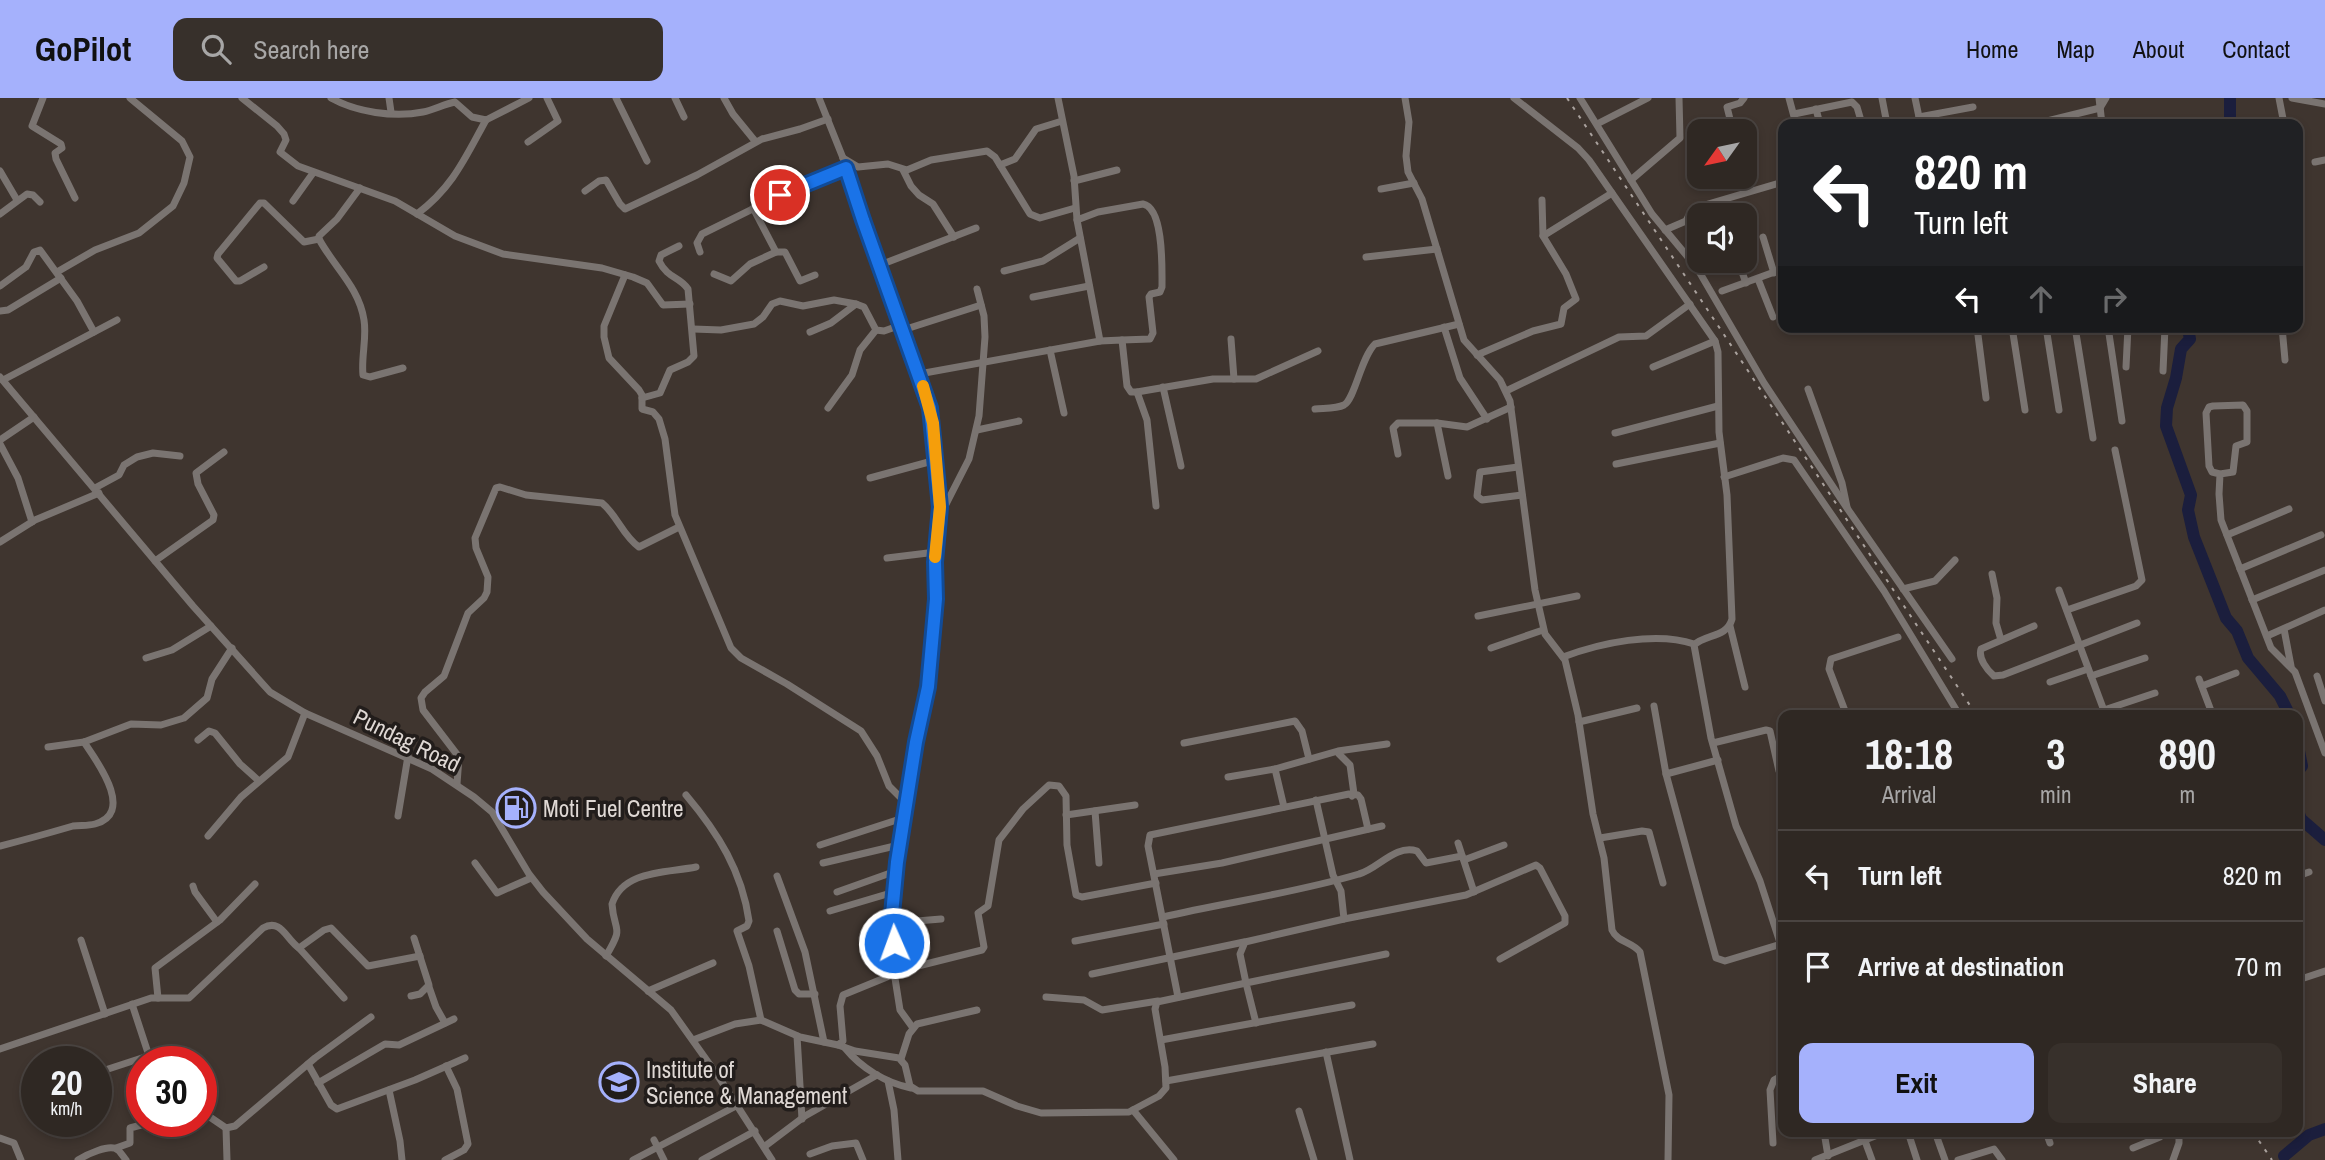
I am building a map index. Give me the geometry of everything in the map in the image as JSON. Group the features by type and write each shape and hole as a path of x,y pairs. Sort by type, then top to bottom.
{"street":[{"path":"43,98 32,126 61,144 62,148 55,153 55,159 75,198"},
{"path":"0,311 11,308 95,250 139,233 173,206 184,183 190,157 183,141 130,98"},
{"path":"242,98 284,134 286,140 280,149 282,155 313,173 395,201 455,236 496,252 603,268 647,283 663,305 690,304"},
{"path":"331,98 342,104 366,110 420,113 455,102 472,117 486,120"},
{"path":"389,98 391,112"},
{"path":"417,214 451,183 486,120 529,98"},
{"path":"528,142 558,121 547,98"},
{"path":"616,98 647,161"},
{"path":"675,98 684,117"},
{"path":"724,98 755,141"},
{"path":"819,98 930,408 936,460 939,517 936,599 928,687 903,818 894,892 894,972 900,1010 913,1028"},
{"path":"1058,98 1074,181 1080,238 1100,341"},
{"path":"1405,98 1409,131 1406,163 1422,199 1464,341 1500,380 1511,407 1538,604 1548,640 1563,657 1579,722 1606,870 1612,930 1616,937 1640,951 1662,1049 1669,1095 1668,1160"},
{"path":"1514,98 1578,148 1715,341 1718,352 1720,443 1729,534 1730,626 1745,687"},
{"path":"1580,98 1652,214 1697,268 1746,355 1847,508 1952,659"},
{"path":"1598,124 1635,101 1648,98"},
{"path":"1631,180 1680,138 1679,98"},
{"path":"1730,119 1727,107 1740,103 1744,98"},
{"path":"1789,98 1795,119"},
{"path":"1882,98 1885,119"},
{"path":"1915,98 1920,119"},
{"path":"2099,98 2101,119"},
{"path":"2055,119 2100,108 2106,98"},
{"path":"2279,98 2283,119"},
{"path":"2292,98 2325,104"},
{"path":"1794,114 1855,103 1860,119"},
{"path":"1924,119 1973,107"},
{"path":"1816,109 1819,119"},
{"path":"584,191 599,181 606,180 625,209 705,171 755,141 828,119"},
{"path":"1000,165 1015,159 1036,129 1062,121"},
{"path":"842,157 858,167 888,164 903,170 931,160 987,151 1000,165 1030,214 1041,218 1075,208"},
{"path":"2315,162 2325,160"},
{"path":"700,252 697,243 702,234 803,184 846,168"},
{"path":"903,170 911,186 933,204 954,237"},
{"path":"1074,181 1117,170"},
{"path":"0,172 17,200"},
{"path":"293,201 313,173"},
{"path":"1381,189 1414,183"},
{"path":"1665,230 1686,221 1690,213 1698,207 1778,183"},
{"path":"264,267 236,281 217,256 260,203 265,204 304,242 318,239 360,188"},
{"path":"1543,236 1612,193"},
{"path":"0,214 17,200 30,194 40,202"},
{"path":"1477,355 1533,331 1561,324 1564,308 1576,299 1566,274 1543,236 1542,200"},
{"path":"919,374 1100,341 1150,339 1153,333 1149,297 1160,292 1162,287 1161,247 1154,210 1143,204 1098,212 1077,220"},
{"path":"753,208 776,252"},
{"path":"880,265 976,228"},
{"path":"1763,237 1774,273"},
{"path":"1004,271 1043,261 1080,238"},
{"path":"318,239 346,276 361,307 365,330 363,375 370,377 402,368"},
{"path":"642,398 660,393 670,370 693,359 693,329 687,286 669,276 659,261 661,256 679,246"},
{"path":"1366,257 1437,249"},
{"path":"0,286 26,267 38,250 42,250 94,331"},
{"path":"715,274 731,281 750,264 776,252 785,252 800,281 816,275"},
{"path":"1722,291 1778,271"},
{"path":"1742,273 1746,283"},
{"path":"625,275 604,326 606,353 639,390 642,409 657,415 662,425 673,508 679,527 715,614 737,656 861,731 877,756 889,786 906,803"},
{"path":"1758,279 1773,317"},
{"path":"1033,297 1089,286"},
{"path":"939,517 969,458 977,430 985,326 977,289"},
{"path":"693,329 721,330 754,324 772,304 780,301 803,306 834,300 856,304 865,309 876,330"},
{"path":"810,332 831,323 856,304"},
{"path":"1506,391 1619,337 1646,336 1690,304"},
{"path":"876,330 902,328 981,305"},
{"path":"1,378 117,320"},
{"path":"1315,409 1341,406 1349,401 1367,354 1375,344 1459,324"},
{"path":"1444,327 1456,370 1487,419"},
{"path":"828,408 852,374 860,350 876,330"},
{"path":"1979,333 1986,398"},
{"path":"2013,333 2025,410"},
{"path":"2047,333 2059,410"},
{"path":"2077,333 2094,438"},
{"path":"2109,333 2122,421"},
{"path":"2126,367 2128,333"},
{"path":"2163,371 2165,333"},
{"path":"2282,333 2285,360"},
{"path":"1231,339 1234,379"},
{"path":"1122,340 1127,386 1131,392 1213,379 1256,379 1318,351"},
{"path":"1653,367 1715,341"},
{"path":"1051,350 1064,412"},
{"name":"Pundag Road","path":"1,378 155,561 270,692 305,713 408,756 457,785 492,812 531,878 587,939 671,1010 738,1105 772,1160"},
{"path":"1163,387 1181,466"},
{"path":"1808,388 1842,483 1847,508"},
{"path":"1137,392 1149,432 1157,506"},
{"path":"2243,405 2247,411 2247,442 2236,446 2233,472 2220,474 2211,472 2208,466 2207,409 2213,406 2243,405"},
{"path":"1398,454 1393,432 1395,424 1402,421 1437,422 1467,427 1511,407"},
{"path":"1615,433 1718,407"},
{"path":"32,522 18,478 0,442 34,417"},
{"path":"977,430 1018,421"},
{"path":"1437,422 1448,476"},
{"path":"1615,464 1720,443"},
{"path":"2067,610 2136,586 2142,580 2115,450"},
{"path":"0,542 32,522 97,491 119,475 124,465 137,457 153,453 180,456"},
{"path":"155,561 213,520 214,515 196,480 196,473 224,453"},
{"path":"1724,477 1783,458 1794,460 1884,591 1956,710"},
{"path":"870,478 936,460"},
{"path":"1518,467 1480,472 1478,496 1482,500 1522,495"},
{"path":"2220,474 2219,508 2227,536 2276,655 2291,666"},
{"path":"457,785 459,757 424,710 421,698 444,676 468,613 487,592 488,577 476,548 475,538 494,489 500,487 526,495 602,503 639,547 679,527"},
{"path":"2227,536 2289,509"},
{"path":"2240,569 2321,535"},
{"path":"887,558 936,552"},
{"path":"1903,589 1935,581 1955,560"},
{"path":"2252,600 2325,570"},
{"path":"1992,574 1997,598 1996,623 2001,640"},
{"path":"2059,590 2104,710"},
{"path":"1478,616 1577,596"},
{"path":"2267,636 2325,610"},
{"path":"2034,626 1984,647 1979,652 1990,673 1998,677 2137,623"},
{"path":"146,658 172,650 211,626"},
{"path":"1563,657 1590,646 1611,642 1672,638 1694,644 1725,631 1730,626"},
{"path":"2284,629 2291,666 2325,753"},
{"path":"1490,648 1544,630"},
{"path":"1845,710 1829,663 1837,656 1898,637"},
{"path":"1694,644 1713,743 1736,826 1778,936"},
{"path":"48,747 84,742 128,725 161,725 184,718 207,698 212,679 232,648"},
{"path":"2050,682 2145,658"},
{"path":"2210,710 2200,683 2236,673"},
{"path":"2317,676 2325,701"},
{"path":"2115,710 2155,693"},
{"path":"1654,706 1666,774 1716,958 1725,961 1778,949"},
{"path":"1579,722 1637,708"},
{"path":"208,836 240,797 288,757 305,713"},
{"path":"1184,743 1295,721 1302,731 1309,759"},
{"path":"2315,726 2325,722"},
{"path":"198,740 209,731 215,733 240,764 259,781"},
{"path":"1713,743 1770,731 1778,767"},
{"path":"0,846 79,825 94,824 110,812 113,802 111,788 84,742"},
{"path":"1228,777 1275,769 1338,751 1387,744"},
{"path":"1339,754 1350,765 1352,796"},
{"path":"398,816 408,756"},
{"path":"1666,774 1718,761"},
{"path":"1275,769 1284,807"},
{"path":"842,1047 840,1006 843,995 894,972 982,950 984,947 978,913 988,906 995,854 1002,835 1023,809 1049,785 1056,784 1067,799 1068,855 1076,895 1082,897 1156,883"},
{"path":"686,795 718,834 732,863 749,921 748,925 737,931 749,966 761,1020"},
{"path":"1178,997 1148,846 1150,835 1316,800 1352,796 1361,799 1368,829"},
{"path":"1316,800 1333,876 1341,891 1344,919"},
{"path":"1066,815 1135,805"},
{"path":"1095,811 1099,863"},
{"path":"820,845 903,818"},
{"path":"1154,874 1222,863 1382,826"},
{"path":"1600,838 1649,832 1663,883"},
{"path":"1458,844 1474,892"},
{"path":"823,863 900,845"},
{"path":"1075,941 1337,881 1368,872 1380,860 1411,849 1417,850 1426,863 1463,858 1504,845"},
{"path":"475,863 497,893 531,878"},
{"path":"1092,974 1344,919 1439,902 1474,892 1536,865 1541,868 1566,920 1561,926 1500,959"},
{"path":"606,956 618,934 611,906 621,887 643,876 696,867"},
{"path":"837,892 896,871"},
{"path":"2303,874 2309,872"},
{"path":"777,876 805,952 824,1042"},
{"path":"158,998 155,968 217,922 255,884"},
{"path":"193,886 217,922"},
{"path":"830,911 894,892"},
{"path":"1773,920 1778,918"},
{"path":"893,923 941,919"},
{"path":"0,1049 150,998 190,998 270,924 276,925 344,998"},
{"path":"299,948 330,928 368,966 420,956"},
{"path":"777,931 795,990 799,994 815,994"},
{"path":"414,938 436,1007 445,1023"},
{"path":"81,940 105,1014"},
{"path":"1245,942 1240,954 1256,1023"},
{"path":"1046,997 1084,1000 1102,1010 1386,954"},
{"path":"648,991 713,963"},
{"path":"2303,978 2325,971"},
{"path":"411,996 420,994 429,987"},
{"path":"842,1047 857,1061 888,1081 921,1091 983,1091 1041,1113 1117,1113 1133,1110 1163,1093 1166,1088 1155,1009 1158,1001"},
{"path":"132,1004 145,1046"},
{"path":"1161,1040 1352,1005"},
{"path":"911,1088 901,1059 913,1028 921,1022 977,1010"},
{"path":"217,1122 226,1128 235,1126 308,1064 371,1017"},
{"path":"318,1083 385,1044 399,1045 454,1019"},
{"path":"693,1040 727,1026 761,1020 797,1036 901,1059"},
{"path":"797,1036 802,1119"},
{"path":"1166,1081 1373,1044"},
{"path":"1326,1052 1350,1160"},
{"path":"308,1064 331,1105 337,1108 389,1090 465,1058"},
{"path":"445,1160 468,1145 457,1089 446,1066"},
{"path":"764,1147 802,1119 877,1074"},
{"path":"1773,1143 1770,1090 1774,1080 1778,1078"},
{"path":"888,1081 894,1110 898,1160"},
{"path":"389,1090 402,1160"},
{"path":"633,1160 655,1144 738,1105"},
{"path":"1133,1110 1174,1160"},
{"path":"1299,1111 1314,1160"},
{"path":"226,1128 228,1160"},
{"path":"702,1160 755,1131"},
{"path":"78,1160 87,1154 130,1143 130,1137"},
{"path":"1825,1137 1828,1156"},
{"path":"1815,1160 1874,1137"},
{"path":"1910,1137 1917,1160"},
{"path":"1937,1137 1945,1160"},
{"path":"2048,1137 2050,1143"},
{"path":"2133,1147 2160,1137"},
{"path":"2172,1160 2179,1137"},
{"path":"0,1138 14,1143 21,1160"},
{"path":"1865,1141 1872,1160"},
{"path":"810,1154 832,1146 856,1143 863,1160"},
{"path":"655,1144 664,1160"},
{"path":"116,1148 126,1160"},
{"path":"1958,1160 1994,1149 2002,1160"}],"waterway":[{"path":"2230,98 2230,119"},
{"path":"2189,333 2190,339 2181,349 2167,408 2166,426 2191,495 2188,510 2194,537 2226,618 2237,631 2248,658 2280,696 2287,710"},
{"path":"2303,821 2325,840"},
{"path":"2284,1156 2309,1135 2325,1129"}],"railway":[{"path":"1567,98 1973,710"},
{"path":"2256,1137 2272,1160"}],"slow traffic":[{"path":"923,386 933,423 940,507 935,557"}],"place":[{"name":"Moti Fuel Centre","path":"516,808"},
{"name":"Institute of Science & Management","path":"619,1082"}],"route":[{"path":"780,195 846,168 925,390 933,423 940,507 935,562 936,599 928,687 916,742 897,862 892,914 894,943"}]}
